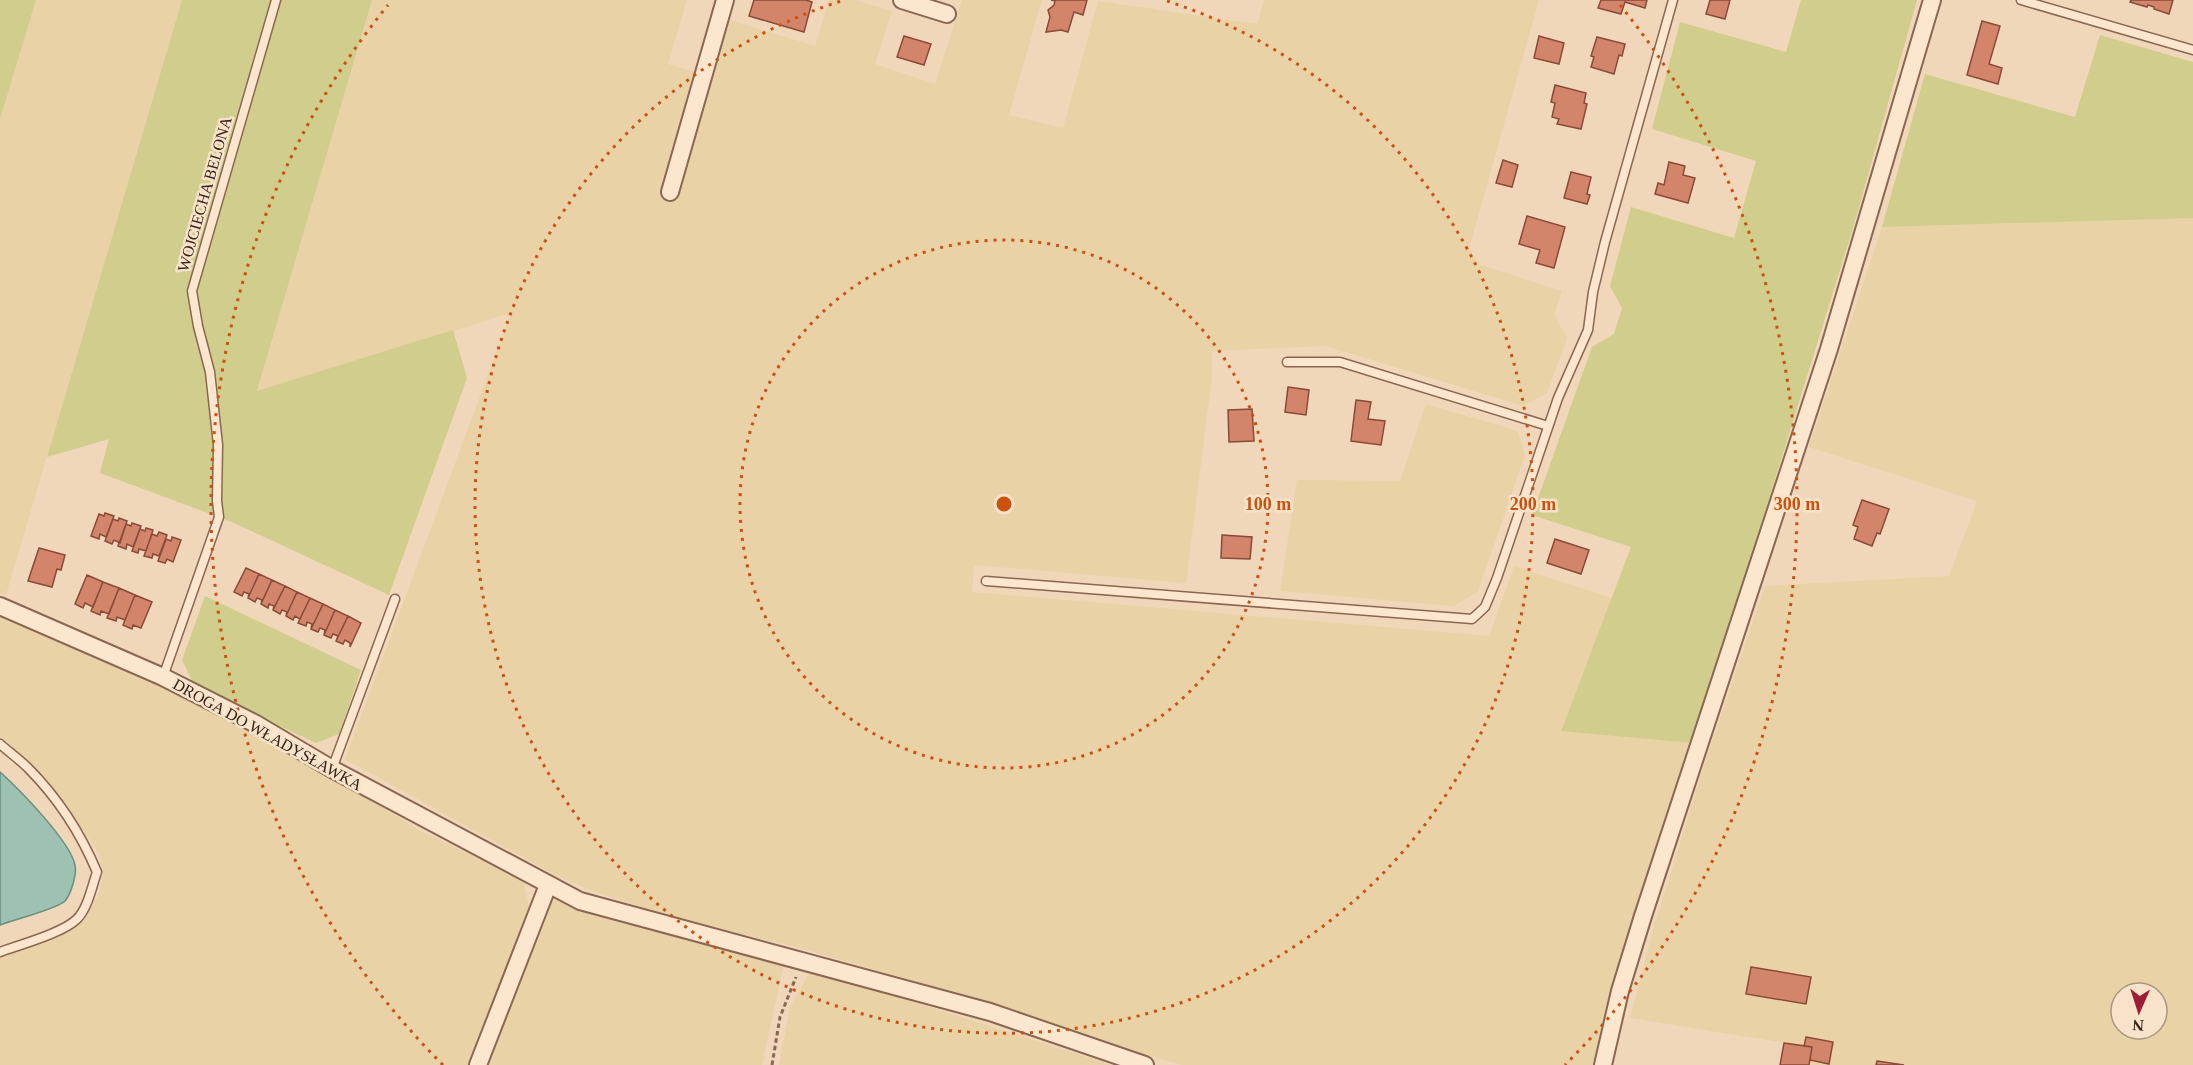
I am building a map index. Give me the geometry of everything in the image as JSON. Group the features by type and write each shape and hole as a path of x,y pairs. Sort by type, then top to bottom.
{"street":[{"path":"670,192 725,0"},
{"path":"902,0 947,14"},
{"path":"1603,1065 1620,992 1643,916 1829,349 1932,0"},
{"name":"DROGA DO WŁADYSŁAWKA","path":"0,606 163,677 256,724 332,769 580,901 990,1012 1144,1065"},
{"path":"478,1065 548,885"}],"lane":[{"name":"WOJCIECHA BELONA","path":"163,677 219,517 218,445 210,372 192,291 276,0"},
{"path":"986,581 1472,619 1485,607 1558,398 1588,330 1593,292 1605,242 1673,0"},
{"path":"2021,0 2193,50"},
{"path":"1287,362 1340,362 1548,426"},
{"path":"332,769 395,599"},
{"path":"0,744 28,768 68,818 88,850 97,872 89,897 77,919 52,933 0,952"}],"path":[{"path":"772,1065 780,1017 802,962"}],"shaded area":[{"path":"0,0 36,0 0,119"},
{"path":"36,0 182,0 6,595 0,593 0,119"},
{"path":"182,0 372,0 257,391 453,330 467,378 389,595 232,522 100,473 109,439 47,457"},
{"path":"372,0 687,0 668,64 712,77 730,20 815,46 829,0 855,0 892,11 875,64 935,84 962,0 1042,0 1009,115 1063,128 1098,1 1257,24 1264,0 1539,0 1469,249 1481,265 1562,291 1554,315 1567,338 1547,393 1523,406 1326,346 1212,351 1212,376 1186,583 974,565 972,592 1489,636 1514,566 1612,598 1561,730 1693,743 1630,930 1592,1065 1182,1065 1096,1041 988,1002 789,945 697,924 595,892 555,875 345,759 511,313 257,392"},
{"path":"1801,0 1917,0 1854,225 1693,743 1561,731 1631,547 1532,515 1592,347 1614,334 1622,308 1610,286 1631,207 1734,238 1756,161 1652,129 1680,22 1786,52"},
{"path":"2100,35 2193,62 2193,218 1882,227 1925,74 2075,117"},
{"path":"2193,218 2193,1065 1809,1065 1812,1047 1630,1018 1653,930 1710,747 1765,586 1949,576 1977,501 1809,447 1882,227"},
{"path":"1426,404 1518,431 1525,455 1478,591 1454,606 1280,591 1297,480 1400,481"},
{"path":"205,596 361,670 339,734 316,743 195,687 182,660"},
{"path":"0,616 257,730 422,832 523,879 529,907 472,1065 0,1065 0,958 80,925 99,895 103,873 99,854 64,801 26,759 0,738"},
{"path":"0,772 31,803 64,843 75,865 75,873 73,884 65,901 44,911 0,925"},
{"path":"551,896 578,909 784,964 762,1065 485,1065"},
{"path":"811,970 1112,1065 779,1065 790,1007"}],"building":[{"path":"754,0 812,2 804,32 749,16"},
{"path":"1051,0 1087,0 1083,15 1074,12 1068,32 1061,30 1046,32 1050,17 1048,10 1055,1"},
{"path":"1601,0 1647,0 1645,8 1625,2 1621,14 1598,8"},
{"path":"1710,0 1730,0 1725,19 1706,14"},
{"path":"2131,0 2173,0 2169,14 2148,5 2147,7 2130,2"},
{"path":"1982,21 2000,26 1989,64 2002,68 1998,84 1967,75"},
{"path":"904,36 931,44 924,65 897,57"},
{"path":"1539,36 1564,43 1559,64 1534,58"},
{"path":"1597,37 1625,44 1622,56 1619,55 1614,74 1591,67 1594,57 1591,56"},
{"path":"1555,85 1586,93 1584,103 1587,104 1581,129 1557,124 1559,119 1552,117 1555,103 1551,102"},
{"path":"1503,160 1518,165 1512,187 1496,183"},
{"path":"1669,162 1685,166 1683,175 1695,178 1688,203 1655,194 1658,183 1664,185"},
{"path":"1571,172 1591,177 1587,204 1564,198"},
{"path":"1527,216 1565,227 1554,268 1536,263 1540,250 1519,244"},
{"path":"1288,387 1309,390 1306,415 1285,412"},
{"path":"1356,400 1371,402 1368,419 1385,421 1381,445 1351,441"},
{"path":"1252,409 1254,441 1229,442 1228,410"},
{"path":"1862,500 1889,509 1880,534 1877,533 1872,546 1854,539 1858,527 1853,525"},
{"path":"105,513 114,516 106,537 100,534 99,539 91,536 99,514 104,516"},
{"path":"119,518 127,521 120,543 114,540 112,544 105,541 113,519 118,521"},
{"path":"132,523 141,526 133,547 127,544 126,549 118,546 126,524 131,526"},
{"path":"146,528 153,530 146,551 139,549 138,553 132,551 140,529 145,531"},
{"path":"159,532 167,535 159,556 153,554 152,558 144,556 152,534 157,536"},
{"path":"1222,535 1252,537 1250,559 1221,558"},
{"path":"172,537 181,540 173,562 167,559 165,563 158,561 166,539 171,541"},
{"path":"1555,539 1589,550 1581,574 1547,563"},
{"path":"39,548 65,555 61,570 57,569 52,587 28,581"},
{"path":"246,568 259,574 248,598 249,594 244,592 242,596 234,592"},
{"path":"259,574 272,580 261,604 262,600 257,598 255,602 248,598"},
{"path":"87,575 103,582 93,607 85,603 83,608 75,604"},
{"path":"272,580 285,586 273,610 274,606 269,604 268,608 261,604"},
{"path":"103,582 119,588 109,614 101,611 100,615 91,611"},
{"path":"285,586 297,592 286,616 287,612 282,610 280,614 273,610"},
{"path":"119,588 135,595 125,620 117,617 116,621 107,618"},
{"path":"297,592 310,598 300,619 295,616 293,620 286,616"},
{"path":"135,595 152,602 141,628 133,625 132,629 123,625"},
{"path":"310,598 323,604 311,629 312,624 307,622 306,626 298,623"},
{"path":"323,604 335,610 324,635 325,630 320,628 318,632 311,629"},
{"path":"335,610 348,616 336,641 338,636 333,634 331,638 324,635"},
{"path":"348,616 361,623 350,647 350,643 345,640 343,644 336,641"},
{"path":"1751,967 1811,977 1806,1004 1746,994"},
{"path":"1806,1037 1833,1042 1829,1064 1810,1060 1812,1047 1804,1046"},
{"path":"1784,1043 1812,1047 1809,1065 1780,1065"},
{"path":"1877,1061 1904,1065 1876,1065"}]}
